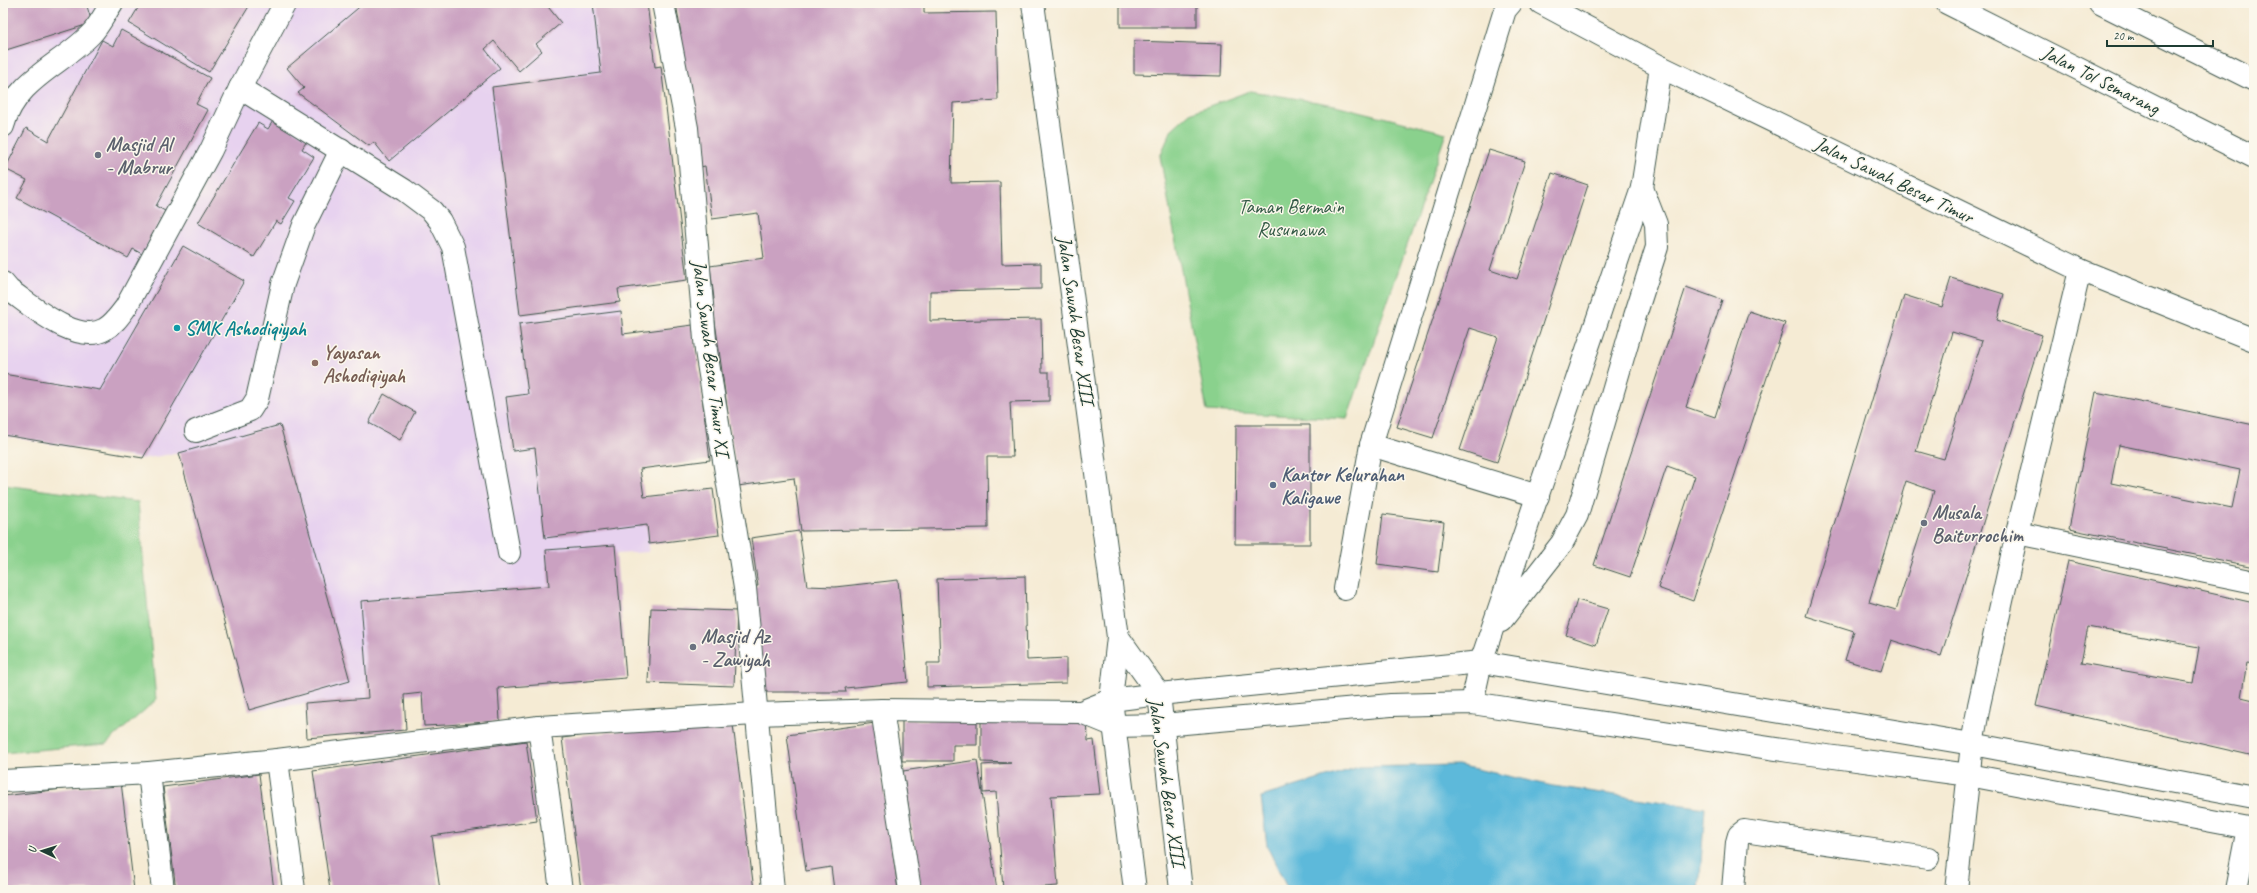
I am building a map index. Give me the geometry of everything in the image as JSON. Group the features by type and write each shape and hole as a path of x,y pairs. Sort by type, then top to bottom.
{"main road":[{"path":"3,126 14,99 30,83 92,34 112,3"},
{"path":"3,283 9,290 50,319 71,330 96,333 111,325 126,307 211,150 240,88 285,3"},
{"name":"Jalan Sawah Besar Timur XI","path":"663,3 687,128 706,351 745,588 755,714 762,760 773,890"},
{"name":"Jalan Sawah Besar XIII","path":"1033,3 1118,638 1110,700 1115,726 1134,890"},
{"path":"1345,589 1371,445 1505,10 1512,3"},
{"name":"Jalan Sawah Besar Timur","path":"1541,3 1661,67 2080,270 2254,340"},
{"name":"Jalan Tol Semarang","path":"1947,3 2254,157"},
{"path":"2100,3 2254,80"},
{"path":"1472,703 1481,662 1642,188 1661,67"},
{"path":"240,88 404,190 426,207 440,221 446,231 453,247 509,553"},
{"path":"196,431 250,410 257,399 283,284 304,225 341,150"},
{"path":"1490,635 1562,543 1577,515 1624,352 1657,247 1656,224 1642,188"},
{"path":"1956,890 1972,744 2017,533 2080,270"},
{"path":"1592,337 1624,352"},
{"path":"1371,445 1538,496"},
{"path":"2017,533 2254,582"},
{"name":"Jalan Sawah Besar XIII","path":"1118,638 1159,694 1181,890"},
{"path":"1081,712 1110,700 1481,662 2077,762 2254,796"},
{"path":"3,781 149,773 277,760 539,727 755,714 882,710 1081,712 1115,726 1162,725 1392,705 1472,703 1789,751 1969,775 2251,829 2237,888"},
{"path":"882,710 910,890"},
{"path":"539,727 561,890"},
{"path":"277,760 294,890"},
{"path":"2071,795 2077,762"},
{"path":"149,773 163,890"},
{"path":"1733,890 1737,842 1744,830 1928,858"}],"shaded area":[{"name":"Yayasan Ashodiqiyah","path":"3,3 593,3 601,73 612,233 649,544 648,552 616,554 626,678 332,701 249,710 179,453 141,459 3,436"}],"green space":[{"name":"Taman Bermain Rusunawa","path":"1250,91 1335,105 1446,133 1347,419 1207,411 1160,156 1172,129 1190,113"},
{"path":"3,485 138,502 156,700 106,744 3,753"}],"water":[{"path":"1458,765 1553,786 1705,808 1699,890 1288,890 1267,846 1261,797 1359,767"}],"building":[{"path":"3,3 86,3 92,23 3,51"},
{"path":"141,3 251,3 209,72 129,23"},
{"path":"364,3 545,3 561,23 536,44 542,51 519,71 494,41 485,49 500,68 389,161 374,142 369,146 298,93 304,88 287,68"},
{"path":"593,3 647,3 655,67 661,66 687,280 618,289 620,302 520,315 492,87 601,73"},
{"path":"676,3 924,3 924,13 996,12 998,100 953,103 951,183 1000,182 1002,264 1041,263 1041,289 930,291 930,321 1041,319 1042,372 1049,372 1049,401 1010,402 1013,457 987,457 988,528 801,531 794,478 738,486 712,300 714,299 710,266 764,258 758,213 712,219 705,166 695,168 676,35 681,34"},
{"path":"1120,3 1197,3 1197,27 1120,27"},
{"name":"Masjid Al - Mabrur","path":"121,30 210,78 196,104 208,110 156,206 165,211 142,254 133,249 128,258 17,198 27,180 5,169 26,128 48,141 102,40 113,46"},
{"path":"1134,41 1222,44 1221,76 1134,74"},
{"path":"274,119 308,139 302,149 314,157 289,198 295,201 281,224 276,221 254,257 198,223 258,123 268,129"},
{"path":"1489,150 1525,161 1490,270 1517,279 1552,173 1588,185 1497,462 1460,450 1498,337 1470,328 1433,438 1397,427"},
{"name":"SMK Ashodiqiyah","path":"183,246 244,281 143,458 3,435 3,374 100,390"},
{"path":"1951,278 2004,294 1997,320 2042,335 1941,656 1891,640 1881,671 1845,660 1854,631 1806,616 1904,295 1942,307","holes":["1952,332 1982,341 1944,459 1916,451","1906,481 1934,491 1896,610 1869,602"]},
{"path":"1686,287 1722,300 1686,407 1715,417 1749,311 1785,323 1693,601 1658,588 1695,476 1667,466 1630,577 1594,565"},
{"path":"621,311 623,334 693,325 710,460 640,469 644,497 713,489 719,535 649,544 647,525 545,538 535,448 513,451 506,397 528,394 519,324"},
{"path":"2096,392 2254,425 2254,567 2069,529","holes":["2119,445 2240,470 2232,508 2111,483"]},
{"path":"384,394 415,412 400,440 369,423"},
{"path":"280,425 350,681 249,710 179,453"},
{"name":"Kantor Kelurahan Kaligawe","path":"1236,425 1310,425 1310,544 1235,544"},
{"path":"1383,514 1444,522 1438,572 1377,564"},
{"path":"799,531 807,586 835,587 898,580 908,682 845,688 846,692 765,692 751,586 758,586 751,538"},
{"path":"615,545 626,678 498,688 500,721 424,726 422,693 404,695 406,730 307,738 305,703 368,698 361,601 549,586 546,550"},
{"path":"2068,561 2254,603 2254,664 2247,663 2241,697 2254,700 2254,756 2036,706","holes":["2088,627 2199,647 2193,683 2081,663"]},
{"path":"1025,576 1027,660 1066,658 1066,683 927,687 927,663 940,663 937,579"},
{"path":"1577,600 1608,609 1596,645 1566,635"},
{"name":"Masjid Az - Zawiyah","path":"651,608 737,611 734,686 648,683"},
{"path":"1087,715 1088,741 1094,740 1100,794 1051,796 1058,886 1003,890 996,792 983,793 982,765 1011,763 981,762 981,716"},
{"path":"732,717 754,890 581,890 562,738"},
{"path":"902,720 977,720 977,745 953,745 953,761 902,761"},
{"path":"875,723 898,890 834,890 831,867 806,871 787,735"},
{"path":"526,741 537,821 432,836 440,890 330,890 313,771"},
{"path":"977,760 997,890 921,890 903,771"},
{"path":"259,774 274,890 176,890 163,787"},
{"path":"121,782 134,890 3,890 3,796"}],"place":[{"name":"Masjid Al - Mabrur","path":"98,155"},
{"name":"SMK Ashodiqiyah","path":"177,328"},
{"name":"Yayasan Ashodiqiyah","path":"315,363"},
{"name":"Kantor Kelurahan Kaligawe","path":"1273,485"},
{"name":"Musala Baiturrochim","path":"1924,523"},
{"name":"Masjid Az - Zawiyah","path":"693,647"}]}
